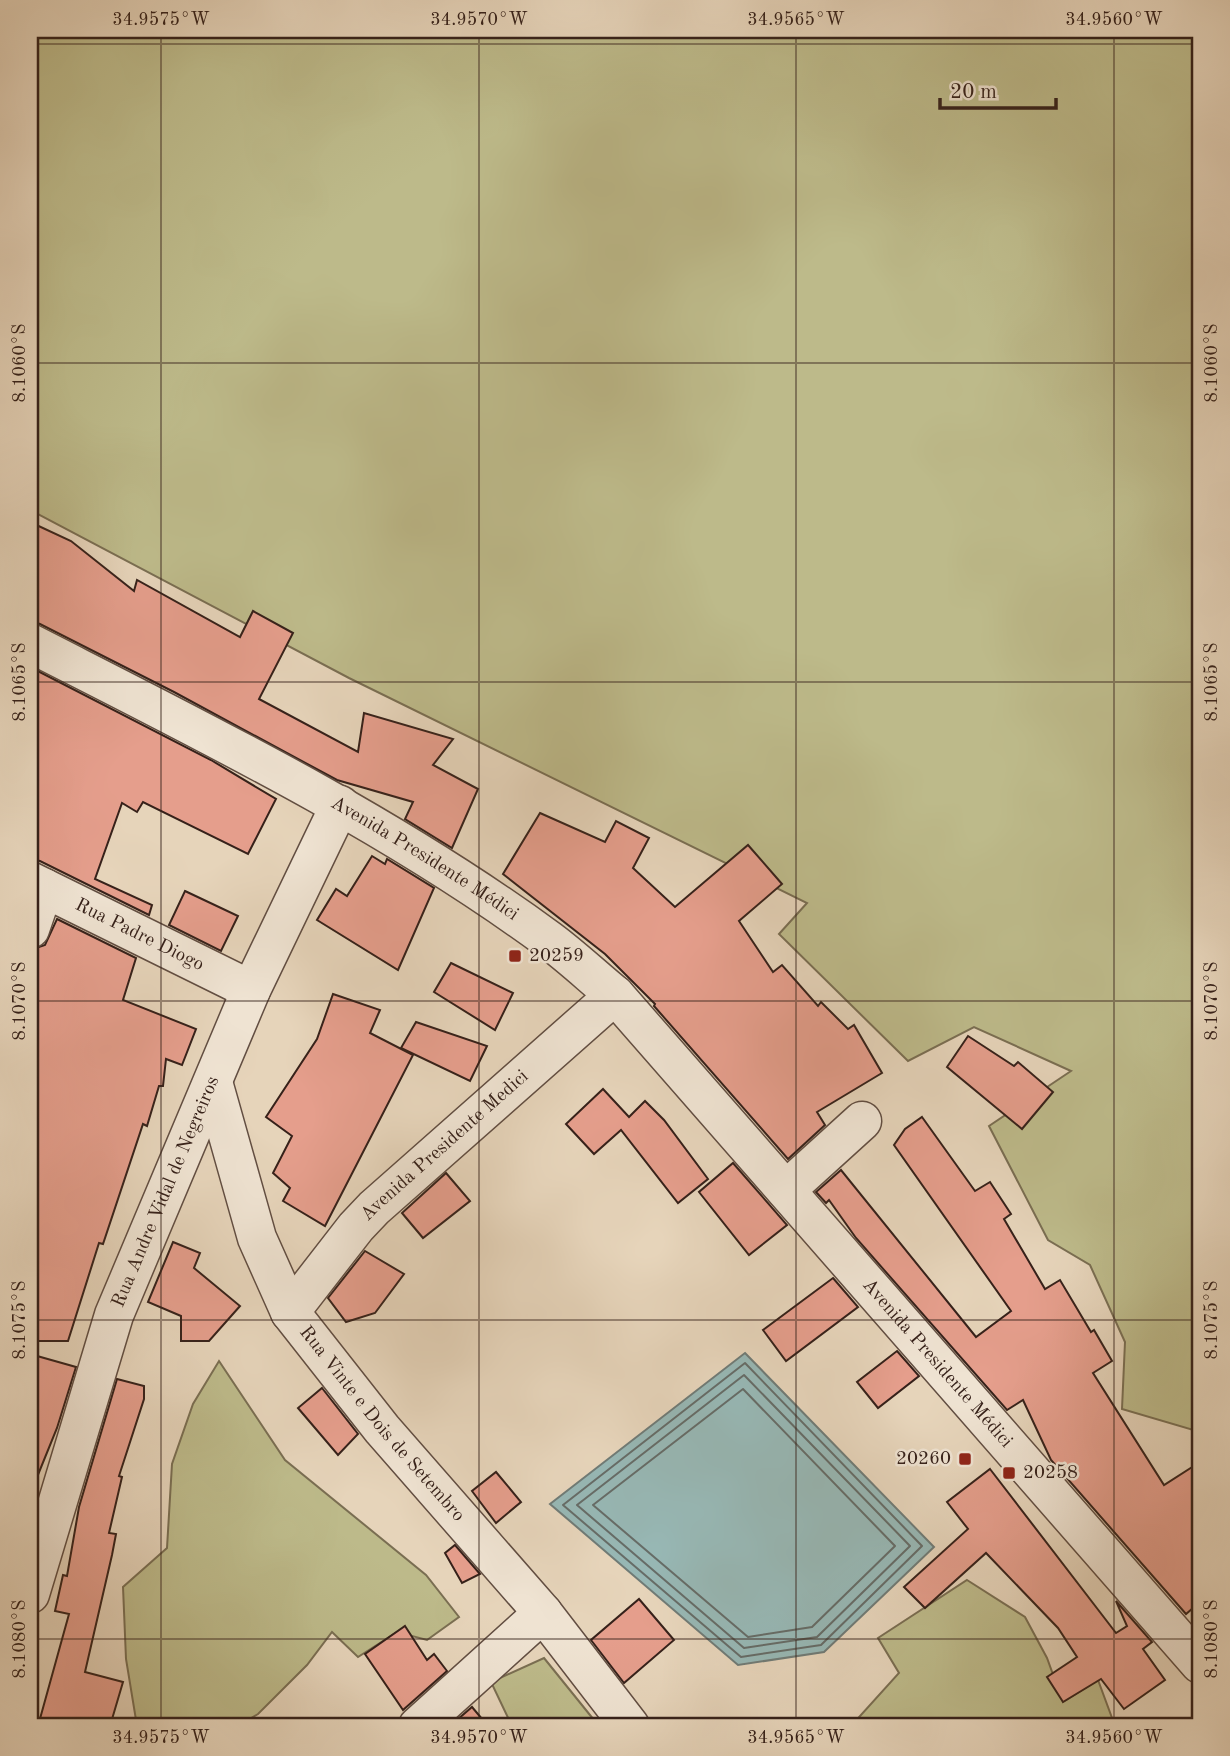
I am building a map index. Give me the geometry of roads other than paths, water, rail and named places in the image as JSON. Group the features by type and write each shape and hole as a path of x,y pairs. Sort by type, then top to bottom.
{"street":[{"name":"Avenida Presidente Médici","path":"30,643 217,738 340,805 437,864 551,941 615,995 1200,1664"},
{"name":"Rua Andre Vidal de Negreiros","path":"30,1594 114,1315 251,990 340,805"},
{"name":"Rua Padre Diogo","path":"37,884 251,990"},
{"path":"30,929 37,884"},
{"name":"Avenida Presidente Medici","path":"290,1312 374,1208 615,995"},
{"name":"Rua Vinte e Dois de Setembro","path":"213,1082 257,1238 290,1312 382,1429 543,1614 630,1726"},
{"path":"786,1190 862,1121"},
{"path":"418,1726 543,1614"}],"water":[{"path":"745,1353 934,1547 824,1652 738,1665 550,1504"}],"place":[{"name":"20259","path":"515,956"},
{"name":"20260","path":"965,1459"},
{"name":"20258","path":"1009,1473"}]}
